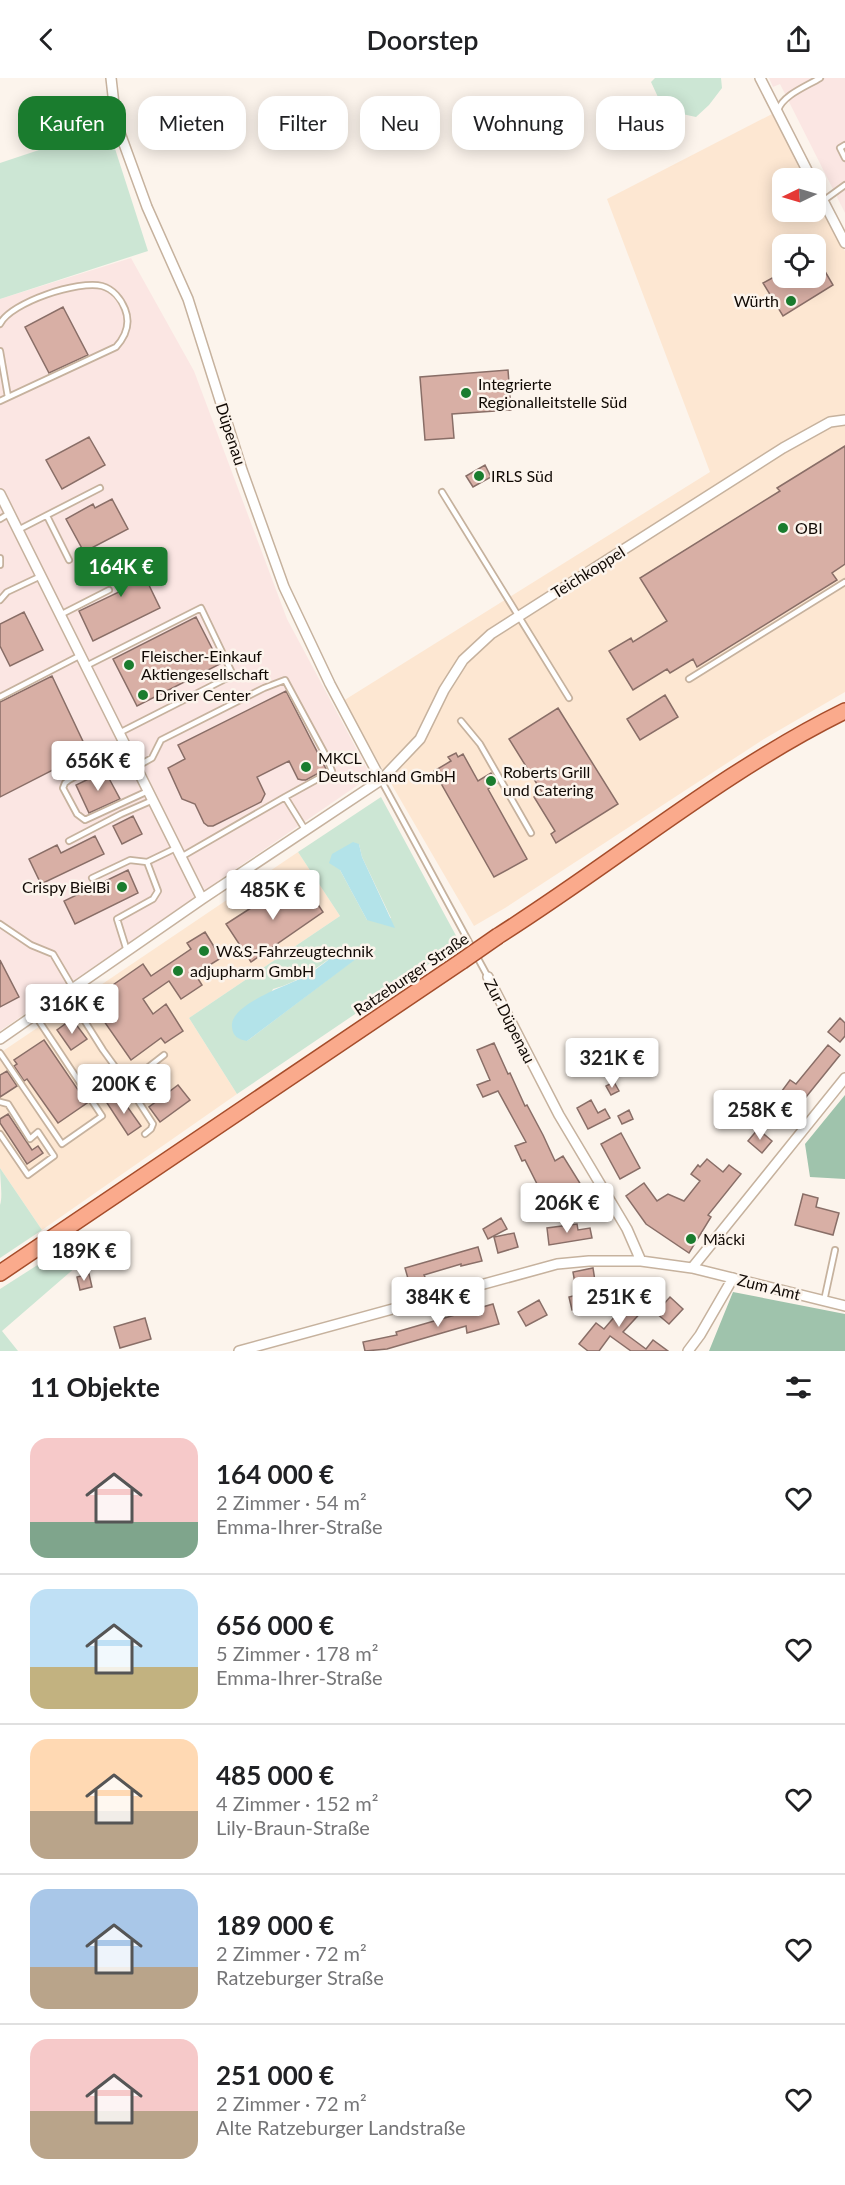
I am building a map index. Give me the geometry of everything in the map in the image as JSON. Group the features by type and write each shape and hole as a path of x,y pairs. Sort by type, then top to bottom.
{"main road":[{"name":"Ratzeburger Straße","path":"0,1273 498,936 554,901 709,792 816,725 845,711"}],"street":[{"name":"Düpenau","path":"111,78 116,122 147,207 188,299 242,470 284,587 330,684 381,780"},
{"path":"760,78 806,168"},
{"path":"826,207 845,243"},
{"name":"Teichkoppel","path":"0,1039 202,899 381,780 420,739 444,690 463,660 491,634 783,448 830,422 845,420"},
{"path":"0,494 202,899"},
{"name":"Zur Düpenau","path":"488,977 559,1115 627,1229 641,1261"},
{"path":"692,1268 845,1078"},
{"name":"Zum Amt","path":"239,1351 556,1264 589,1261 641,1261 692,1268 845,1306"},
{"path":"688,1351 700,1335 733,1278"}],"lane":[{"path":"777,113 783,102 820,78"},
{"path":"845,145 840,148 845,158"},
{"path":"826,199 845,186"},
{"path":"0,324 8,314 23,305 56,292 87,285 105,287 112,291 124,307 127,320 127,331 116,347 0,401"},
{"path":"0,351 8,397"},
{"path":"18,530 100,488"},
{"path":"442,492 569,698"},
{"path":"0,519 9,513"},
{"path":"47,516 69,560"},
{"path":"0,558 0,565"},
{"path":"0,600 7,592 41,576"},
{"path":"689,679 845,582"},
{"path":"60,615 110,590"},
{"path":"86,666 201,608 232,675 120,733"},
{"path":"0,697 81,655"},
{"path":"136,767 152,758 161,740 264,688 285,680 325,754 332,771 182,857"},
{"path":"461,722 480,744 531,833"},
{"path":"127,748 69,780 63,788 77,814 85,820 148,791"},
{"name":"Zur Düpenau","path":"381,780 488,977"},
{"path":"285,797 306,831"},
{"path":"69,840 153,800"},
{"path":"92,878 130,860 147,862 176,847"},
{"path":"127,951 117,919 153,899 158,891 147,862"},
{"path":"0,924 32,945 53,954 70,991 103,1050 153,1124 145,1134"},
{"path":"0,1053 62,1144 102,1116 35,1015"},
{"path":"124,1079 146,1069 164,1055"},
{"path":"0,1102 8,1104 30,1138 38,1132 54,1156 28,1175 0,1134"},
{"path":"824,1301 835,1250"}],"shaded area":[{"path":"769,78 845,78 845,213 826,175 826,168 822,168 780,84 773,87"},
{"path":"772,114 801,168 772,168 772,222 826,222 826,215 845,251 845,692 764,739 474,926 343,701 710,472 607,199"},
{"path":"131,258 194,371 287,619 371,776 0,1031 0,299"},
{"path":"298,852 340,916 189,1018 237,1094 42,1230 0,1168 0,1053"}],"green space":[{"path":"655,78 721,78 722,88 696,117 685,115 685,96 658,96 651,82"},
{"path":"39,150 115,150 148,251 0,299 0,163"},
{"path":"381,797 460,943 237,1094 189,1018 340,916 298,852","holes":["359,844 362,857 391,918 367,920 340,870","344,948 356,951 355,959 247,1041 273,989 302,977"]},
{"path":"845,1095 845,1179 810,1177 805,1144"},
{"path":"0,1168 42,1230 0,1258 1,1192"},
{"path":"86,1234 106,1241 2,1331 18,1351 0,1351 0,1289"},
{"path":"733,1292 845,1314 845,1351 709,1351"}],"water":[{"path":"353,842 359,844 362,857 395,928 367,920 340,870 329,863 332,854"},
{"path":"344,948 357,951 356,959 247,1041 235,1035 232,1027 234,1019 250,1003 306,976"}],"building":[{"path":"826,273 833,285 783,316 763,283 772,278 772,288 826,288"},
{"path":"63,307 88,355 49,373 25,327"},
{"name":"Integrierte Regionalleitstelle Süd","path":"508,370 511,410 452,414 454,438 425,440 420,377"},
{"path":"89,437 105,465 62,489 46,460"},
{"name":"OBI","path":"845,446 845,564 832,573 837,580 697,667 693,659 670,673 667,669 633,690 609,651 631,638 633,642 667,621 640,578 780,491 777,488"},
{"name":"IRLS Süd","path":"485,465 491,477 473,487 466,476"},
{"path":"112,499 128,529 84,552 66,519 93,504 95,508"},
{"path":"131,548 160,608 93,641 79,611 119,592 104,561"},
{"path":"24,612 43,650 10,666 0,646 0,624"},
{"path":"196,617 220,664 137,706 113,659"},
{"path":"52,676 88,752 0,797 0,702"},
{"path":"286,691 326,769 302,780 298,779 289,761 257,777 265,794 261,802 213,826 208,826 204,823 195,804 182,799 168,768 185,759 178,745"},
{"path":"665,695 678,717 640,740 627,719"},
{"path":"558,708 618,804 556,843 551,834 555,831 534,797 542,792 509,739"},
{"path":"456,753 458,757 463,754 478,781 491,773 497,783 488,789 527,859 494,877 434,771 451,761 448,757"},
{"path":"105,771 120,799 89,813 76,785"},
{"path":"133,816 142,834 122,844 113,826"},
{"path":"95,836 104,854 41,884 29,859 57,845 61,853"},
{"path":"128,870 138,893 75,924 64,901"},
{"path":"282,884 293,899 307,888 323,912 251,962 226,924"},
{"path":"205,932 221,958 195,974 202,985 181,999 169,981 143,999 153,1014 166,1004 183,1031 165,1043 161,1038 131,1060 90,1001 143,964 151,976 191,949 187,943"},
{"path":"0,960 19,997 0,1007"},
{"path":"840,1018 845,1023 845,1036 840,1042 828,1032"},
{"path":"72,1019 87,1039 71,1050 57,1030"},
{"path":"44,1040 87,1103 58,1123 27,1079 24,1081 14,1066 17,1064 14,1060"},
{"path":"494,1043 555,1161 563,1156 586,1193 573,1200 570,1196 529,1217 522,1202 541,1192 525,1160 522,1161 515,1146 526,1142 498,1091 483,1097 477,1085 490,1080 477,1050"},
{"path":"828,1045 840,1055 798,1107 788,1099 765,1129 755,1121 775,1092 779,1095 790,1080 796,1084"},
{"path":"7,1071 17,1086 0,1097 0,1075"},
{"path":"614,1082 619,1091 611,1095 606,1086"},
{"path":"178,1085 190,1100 160,1122 149,1107"},
{"path":"119,1095 141,1126 128,1135 107,1103"},
{"path":"591,1100 598,1113 605,1109 610,1118 588,1129 577,1108"},
{"path":"629,1110 633,1119 622,1124 618,1116"},
{"path":"8,1114 32,1150 38,1146 43,1153 27,1164 0,1123 0,1119"},
{"path":"758,1129 772,1141 762,1153 748,1141"},
{"path":"621,1133 640,1168 620,1179 601,1144"},
{"path":"707,1159 723,1172 729,1165 741,1174 708,1215 711,1217 689,1253 646,1224 626,1196 644,1183 657,1201 668,1194 684,1201 700,1181 691,1174"},
{"path":"803,1194 818,1198 816,1207 839,1213 833,1235 795,1225"},
{"path":"501,1218 507,1229 488,1239 483,1229"},
{"path":"577,1224 578,1230 590,1228 592,1238 549,1245 547,1228"},
{"path":"514,1233 518,1247 498,1253 494,1237"},
{"path":"478,1247 482,1261 461,1266 461,1264 409,1282 405,1268"},
{"path":"593,1268 597,1294 581,1297 583,1308 572,1310 569,1297 577,1295 573,1272"},
{"path":"89,1274 92,1287 80,1290 77,1277"},
{"path":"623,1293 632,1301 634,1298 645,1308 623,1332 646,1349 653,1340 668,1351 631,1351 610,1336 599,1351 588,1351 579,1344 596,1323 604,1329 616,1315 609,1308"},
{"path":"670,1297 683,1309 669,1324 656,1313"},
{"path":"539,1300 547,1315 526,1326 518,1312"},
{"path":"493,1304 499,1324 467,1333 466,1326 387,1349 365,1351 363,1342 397,1335 396,1332"},
{"path":"145,1318 151,1339 120,1348 114,1327"}],"place":[{"name":"Würth","path":"791,301"},
{"name":"Integrierte Regionalleitstelle Süd","path":"466,393"},
{"name":"IRLS Süd","path":"479,476"},
{"name":"OBI","path":"783,528"},
{"name":"Fleischer-Einkauf Aktiengesellschaft","path":"129,665"},
{"name":"Driver Center","path":"143,695"},
{"name":"MKCL Deutschland GmbH","path":"306,767"},
{"name":"Roberts Grill und Catering","path":"491,781"},
{"name":"Crispy BielBi","path":"122,887"},
{"name":"W&S-Fahrzeugtechnik","path":"204,951"},
{"name":"adjupharm GmbH","path":"178,971"},
{"name":"Mäcki","path":"691,1239"}]}
